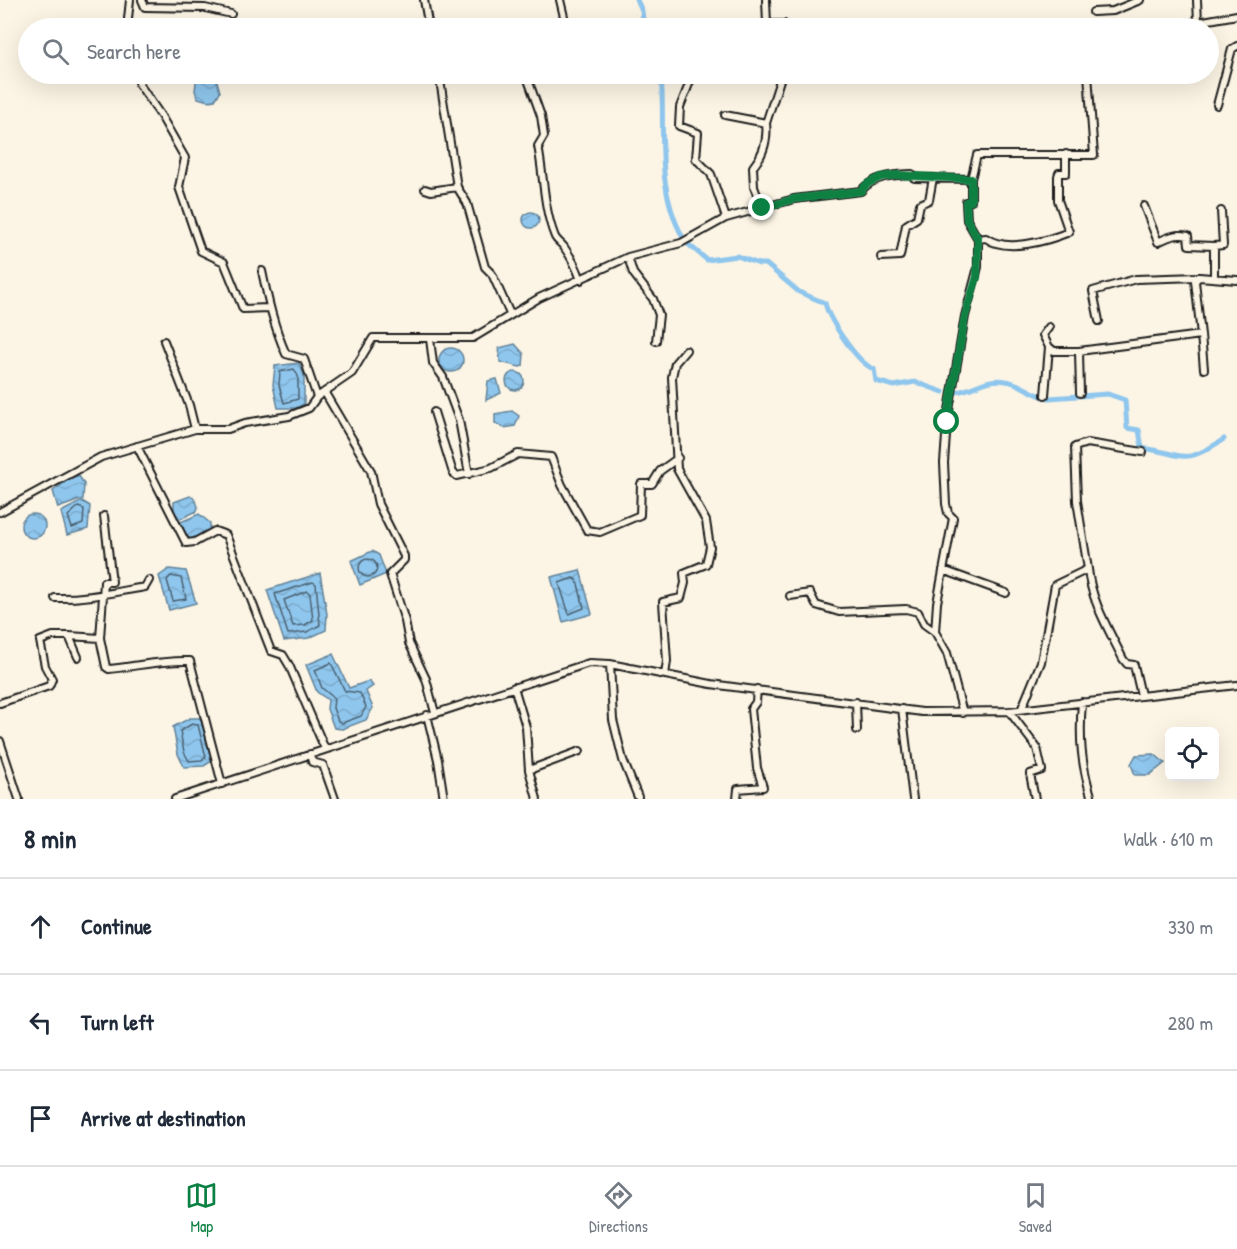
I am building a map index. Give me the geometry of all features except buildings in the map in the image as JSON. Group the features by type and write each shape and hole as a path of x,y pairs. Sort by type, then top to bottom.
{"street":[{"path":"129,18 130,0"},
{"path":"142,0 145,7 205,8 231,14"},
{"path":"424,0 427,18"},
{"path":"560,0 564,18"},
{"path":"766,0 767,18"},
{"path":"1094,12 1113,11 1140,0"},
{"path":"1197,0 1198,18"},
{"path":"1219,18 1237,15"},
{"path":"1217,105 1232,49 1237,46"},
{"path":"139,84 185,158 179,186 201,251 224,262 243,309 268,308"},
{"path":"441,84 458,187 467,203 485,267 492,274 510,314"},
{"path":"530,84 541,116 544,136 538,146 550,223 556,240 572,260 580,280"},
{"path":"689,84 680,107 679,126 698,134 696,159 711,174 726,218"},
{"path":"762,208 754,188 753,167 759,162 766,143 766,123 779,84"},
{"path":"935,632 953,518 948,513 946,504 944,463 947,422 965,316 977,277 978,239 967,220 966,202 971,201 971,179 977,155 1094,155 1089,84"},
{"path":"725,115 766,123"},
{"path":"978,239 986,238 993,244 1006,246 1069,232 1058,200 1058,176 1059,173 1066,173 1066,154"},
{"path":"0,512 50,487 87,464 137,446 195,429 228,429 245,423 289,416 309,408 317,397 352,373 373,338 473,338 510,314 628,257 681,243 726,218 794,199 861,191 867,184 881,177 912,174 914,178 971,179"},
{"path":"881,257 900,256 906,225 917,218 921,202 929,200 933,178"},
{"path":"425,189 431,191 458,187"},
{"path":"1144,206 1158,242 1171,236 1185,235 1188,237 1189,245 1223,245 1221,210"},
{"path":"1214,246 1214,278"},
{"path":"628,257 633,273 653,299 659,315 656,340"},
{"path":"262,271 268,308 286,354 304,359 317,397"},
{"path":"1199,277 1195,288 1204,369"},
{"path":"1099,321 1093,291 1136,279 1199,277 1237,280"},
{"path":"1049,327 1043,335 1049,347 1054,351 1079,351 1201,335"},
{"path":"430,339 433,363 443,377 461,428 470,474"},
{"path":"164,341 189,405 195,429"},
{"path":"1045,395 1049,347"},
{"path":"664,675 667,661 663,602 681,598 685,583 684,573 706,564 710,547 706,521 677,469 672,376 675,363 686,350"},
{"path":"1079,351 1080,393"},
{"path":"325,393 371,471 378,504 404,556 390,574 405,621 409,643 426,679 435,712"},
{"path":"434,412 453,473 457,476 491,468 518,454 551,458 562,485 578,508 584,527 592,532 600,532 640,515 641,484 652,484 660,471 678,458"},
{"path":"1141,695 1134,665 1127,664 1123,659 1089,582 1077,501 1075,447 1087,443 1143,452"},
{"path":"137,446 186,543 195,542 215,531 226,535 261,630 271,651 283,655 289,665 325,749"},
{"path":"104,516 112,582 104,582 100,638 104,661 109,669 168,659 190,661 222,784"},
{"path":"1022,708 1041,662 1056,585 1088,569"},
{"path":"943,570 1006,593"},
{"path":"55,598 104,596 124,589 145,587 149,580"},
{"path":"790,596 810,593 816,604 838,612 906,609 918,612 924,624 935,632 947,653 963,713"},
{"path":"0,703 49,686 52,679 45,666 40,641 53,636 100,638"},
{"path":"69,636 78,657"},
{"path":"175,799 589,663 610,664 664,675 902,709 963,713 1009,711 1237,685"},
{"path":"610,664 613,720 623,760 638,797"},
{"path":"514,687 526,727 528,770 537,799"},
{"path":"737,799 738,789 763,787 757,768 750,709 756,702 757,689"},
{"path":"856,702 857,730"},
{"path":"1082,702 1078,731 1085,778 1092,799"},
{"path":"902,709 913,799"},
{"path":"1009,711 1037,748 1042,770 1030,774 1035,799"},
{"path":"427,715 438,760 444,799"},
{"path":"0,741 19,799"},
{"path":"528,770 580,751"},
{"path":"310,754 312,762 323,765 335,799"}],"water":[{"path":"196,84 218,84 220,92 215,100 208,101 198,98 195,91"},
{"path":"531,212 539,220 531,228 523,220"},
{"path":"515,344 524,354 523,366 520,367 500,362 499,348"},
{"path":"451,348 459,352 463,360 459,368 451,372 443,368 439,360 443,352"},
{"path":"299,363 304,375 304,404 296,408 278,408 273,385 275,366"},
{"path":"511,372 519,372 524,377 522,388 511,390 506,385 506,377"},
{"path":"497,379 501,393 486,400 488,381"},
{"path":"512,411 519,416 515,426 504,428 495,423 495,414"},
{"path":"79,476 84,484 83,499 58,508 53,491 72,477"},
{"path":"190,496 194,498 198,506 197,511 178,520 174,511 174,502"},
{"path":"82,501 90,506 88,529 67,535 61,512"},
{"path":"33,514 38,515 44,521 44,531 38,537 33,538 28,537 22,531 21,526 22,521 28,515"},
{"path":"199,514 210,523 210,531 200,538 188,540 178,523"},
{"path":"372,551 379,555 386,574 360,585 351,561"},
{"path":"169,569 186,571 196,603 169,610 159,576"},
{"path":"580,570 592,614 563,622 551,577"},
{"path":"320,573 327,614 326,630 309,638 284,641 267,590"},
{"path":"333,654 349,688 369,681 373,686 366,691 373,708 366,720 342,729 334,728 327,709 328,700 317,692 306,665"},
{"path":"190,718 202,718 212,761 204,766 184,767 178,754 173,727"},
{"path":"1154,754 1165,763 1150,775 1135,775 1131,764 1136,755"}],"waterway":[{"path":"637,0 643,18"},
{"path":"661,84 664,176 673,216 682,236"},
{"path":"688,244 707,260 737,256 759,264 766,264 799,292 825,303 832,320 845,340 860,359 874,369 876,381 894,386 915,382 943,392"},
{"path":"956,392 999,380 1012,382 1049,398 1108,394 1125,400 1127,428 1139,430 1142,448 1191,456 1224,439"}],"route":[{"path":"762,208 794,199 861,191 867,184 881,177 912,174 914,178 971,179 971,201 966,202 967,220 971,231 978,239 977,277 965,316 947,422"}]}
